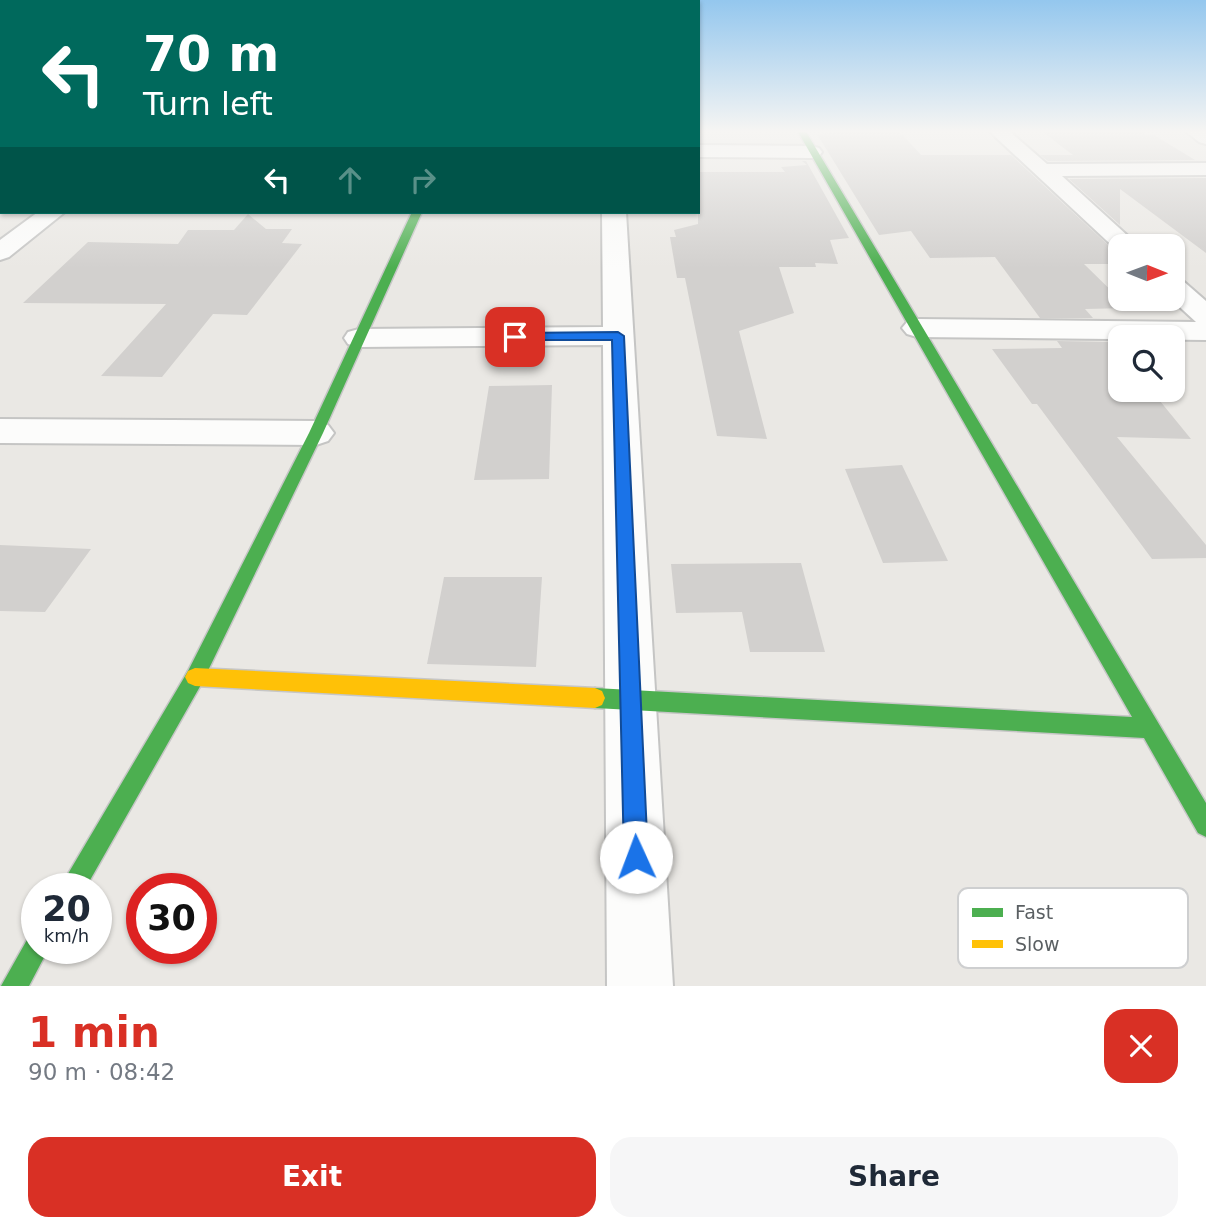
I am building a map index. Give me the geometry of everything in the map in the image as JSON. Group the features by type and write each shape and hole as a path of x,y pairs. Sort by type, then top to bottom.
{"street":[{"path":"826,176 918,328 1206,825"},
{"path":"1048,176 1113,234"},
{"path":"0,252 50,214"},
{"path":"80,873 195,677 316,433 416,214"},
{"path":"614,214 640,986"},
{"path":"1185,297 1206,316"},
{"path":"918,328 1206,331"},
{"path":"359,338 618,336"},
{"path":"0,431 316,433"},
{"path":"195,677 1148,728"},
{"path":"14,986 27,964"}],"building":[{"path":"700,176 814,176 849,238 830,240 838,264 815,263 816,267 779,267 794,313 739,331 767,439 717,436 685,278 677,278 670,237 676,237 674,230 698,224"},
{"path":"843,176 1034,176 1108,245 1108,264 1084,264 1108,287 1108,308 1085,309 1093,318 1040,318 995,257 930,258 911,231 879,235"},
{"path":"1206,178 1206,253 1185,237 1185,234 1180,234 1120,189 1120,225 1069,179"},
{"path":"248,214 266,229 292,229 282,243 302,244 247,315 213,314 162,377 101,376 166,304 23,303 88,242 178,244 188,230 234,230"},
{"path":"1057,341 1108,342 1108,402 1161,402 1191,439 1117,437 1206,545 1206,558 1152,559 1037,404 1032,404 992,349 1062,348"},
{"path":"552,385 549,479 474,480 489,386"},
{"path":"902,465 948,561 883,563 845,469"},
{"path":"0,545 91,549 45,612 0,611"},
{"path":"801,563 825,652 750,652 742,612 676,613 671,564"},
{"path":"444,577 542,577 536,667 427,664"}],"traffic: fast":[{"path":"828,176 1206,825"},
{"path":"80,873 195,677 316,433 416,214"},
{"path":"595,698 1148,728"},
{"path":"14,986 27,964"}],"traffic: slow":[{"path":"195,677 595,698"}],"route":[{"path":"515,337 618,336 636,857"}]}
